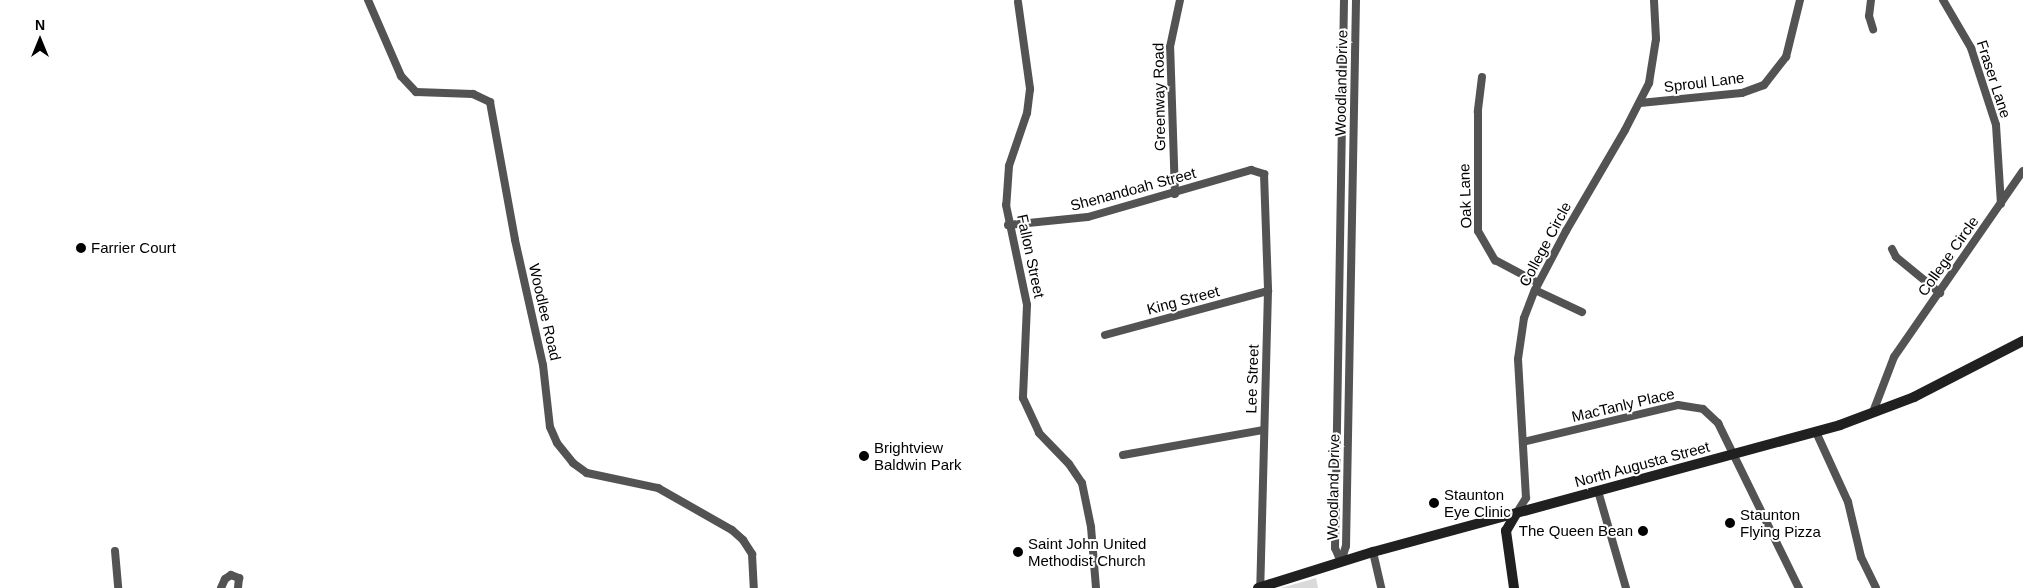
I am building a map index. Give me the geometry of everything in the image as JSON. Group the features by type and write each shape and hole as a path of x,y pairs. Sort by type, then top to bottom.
{"main road":[{"name":"North Augusta Street","path":"1259,588 1373,552 1816,432 1914,397 2023,340"},
{"path":"1514,588 1506,531 1516,514"}],"street":[{"name":"Woodlee Road","path":"368,0 401,76 416,92 473,94 490,102 517,249 543,365 550,427 556,443 573,463 587,472 658,488 732,530 743,540 752,554 754,588"},
{"name":"Greenway Road","path":"1174,194 1170,47 1180,0"},
{"name":"Woodland Drive","path":"1341,562 1335,548 1344,0"},
{"name":"Woodland Drive","path":"1341,562 1346,546 1356,0"},
{"name":"College Circle","path":"1516,514 1526,498 1519,350 1524,318 1536,287 1640,103 1653,65 1656,31 1654,0"},
{"name":"Sproul Lane","path":"1640,103 1742,93 1764,86 1786,57 1795,33 1800,0"},
{"path":"1871,0 1869,16 1873,29"},
{"name":"Fraser Lane","path":"1943,0 1971,48 1996,125 2002,204"},
{"name":"Fallon Street","path":"1017,1 1030,89 1027,113 1008,173 1008,225 1028,305 1024,402 1039,433 1074,469 1085,490 1096,588"},
{"name":"Oak Lane","path":"1482,77 1478,112 1478,231 1495,260 1536,287 1582,312"},
{"name":"Shenandoah Street","path":"1008,225 1088,217 1174,194 1251,170 1262,172"},
{"name":"College Circle","path":"1873,412 1894,357 2002,204 2023,171"},
{"name":"Lee Street","path":"1259,588 1268,291 1266,180 1262,172"},
{"path":"1892,249 1896,257 1940,293"},
{"name":"King Street","path":"1105,335 1268,291"},
{"name":"MacTanly Place","path":"1523,442 1690,405 1703,409 1715,419 1799,588"},
{"path":"1123,455 1264,430"},
{"path":"1816,432 1848,502 1861,557 1876,588"},
{"path":"1598,491 1626,588"},
{"path":"115,551 118,588"},
{"path":"1373,552 1381,588"},
{"path":"221,588 225,579 232,575 239,578 238,588"}],"shaded area":[{"path":"1316,578 1318,588 1281,588"}],"place":[{"name":"Farrier Court","path":"81,248"},
{"name":"Brightview Baldwin Park","path":"864,456"},
{"name":"Staunton Eye Clinic","path":"1434,503"},
{"name":"Staunton Flying Pizza","path":"1730,523"},
{"name":"The Queen Bean","path":"1643,531"},
{"name":"Saint John United Methodist Church","path":"1018,552"}]}
